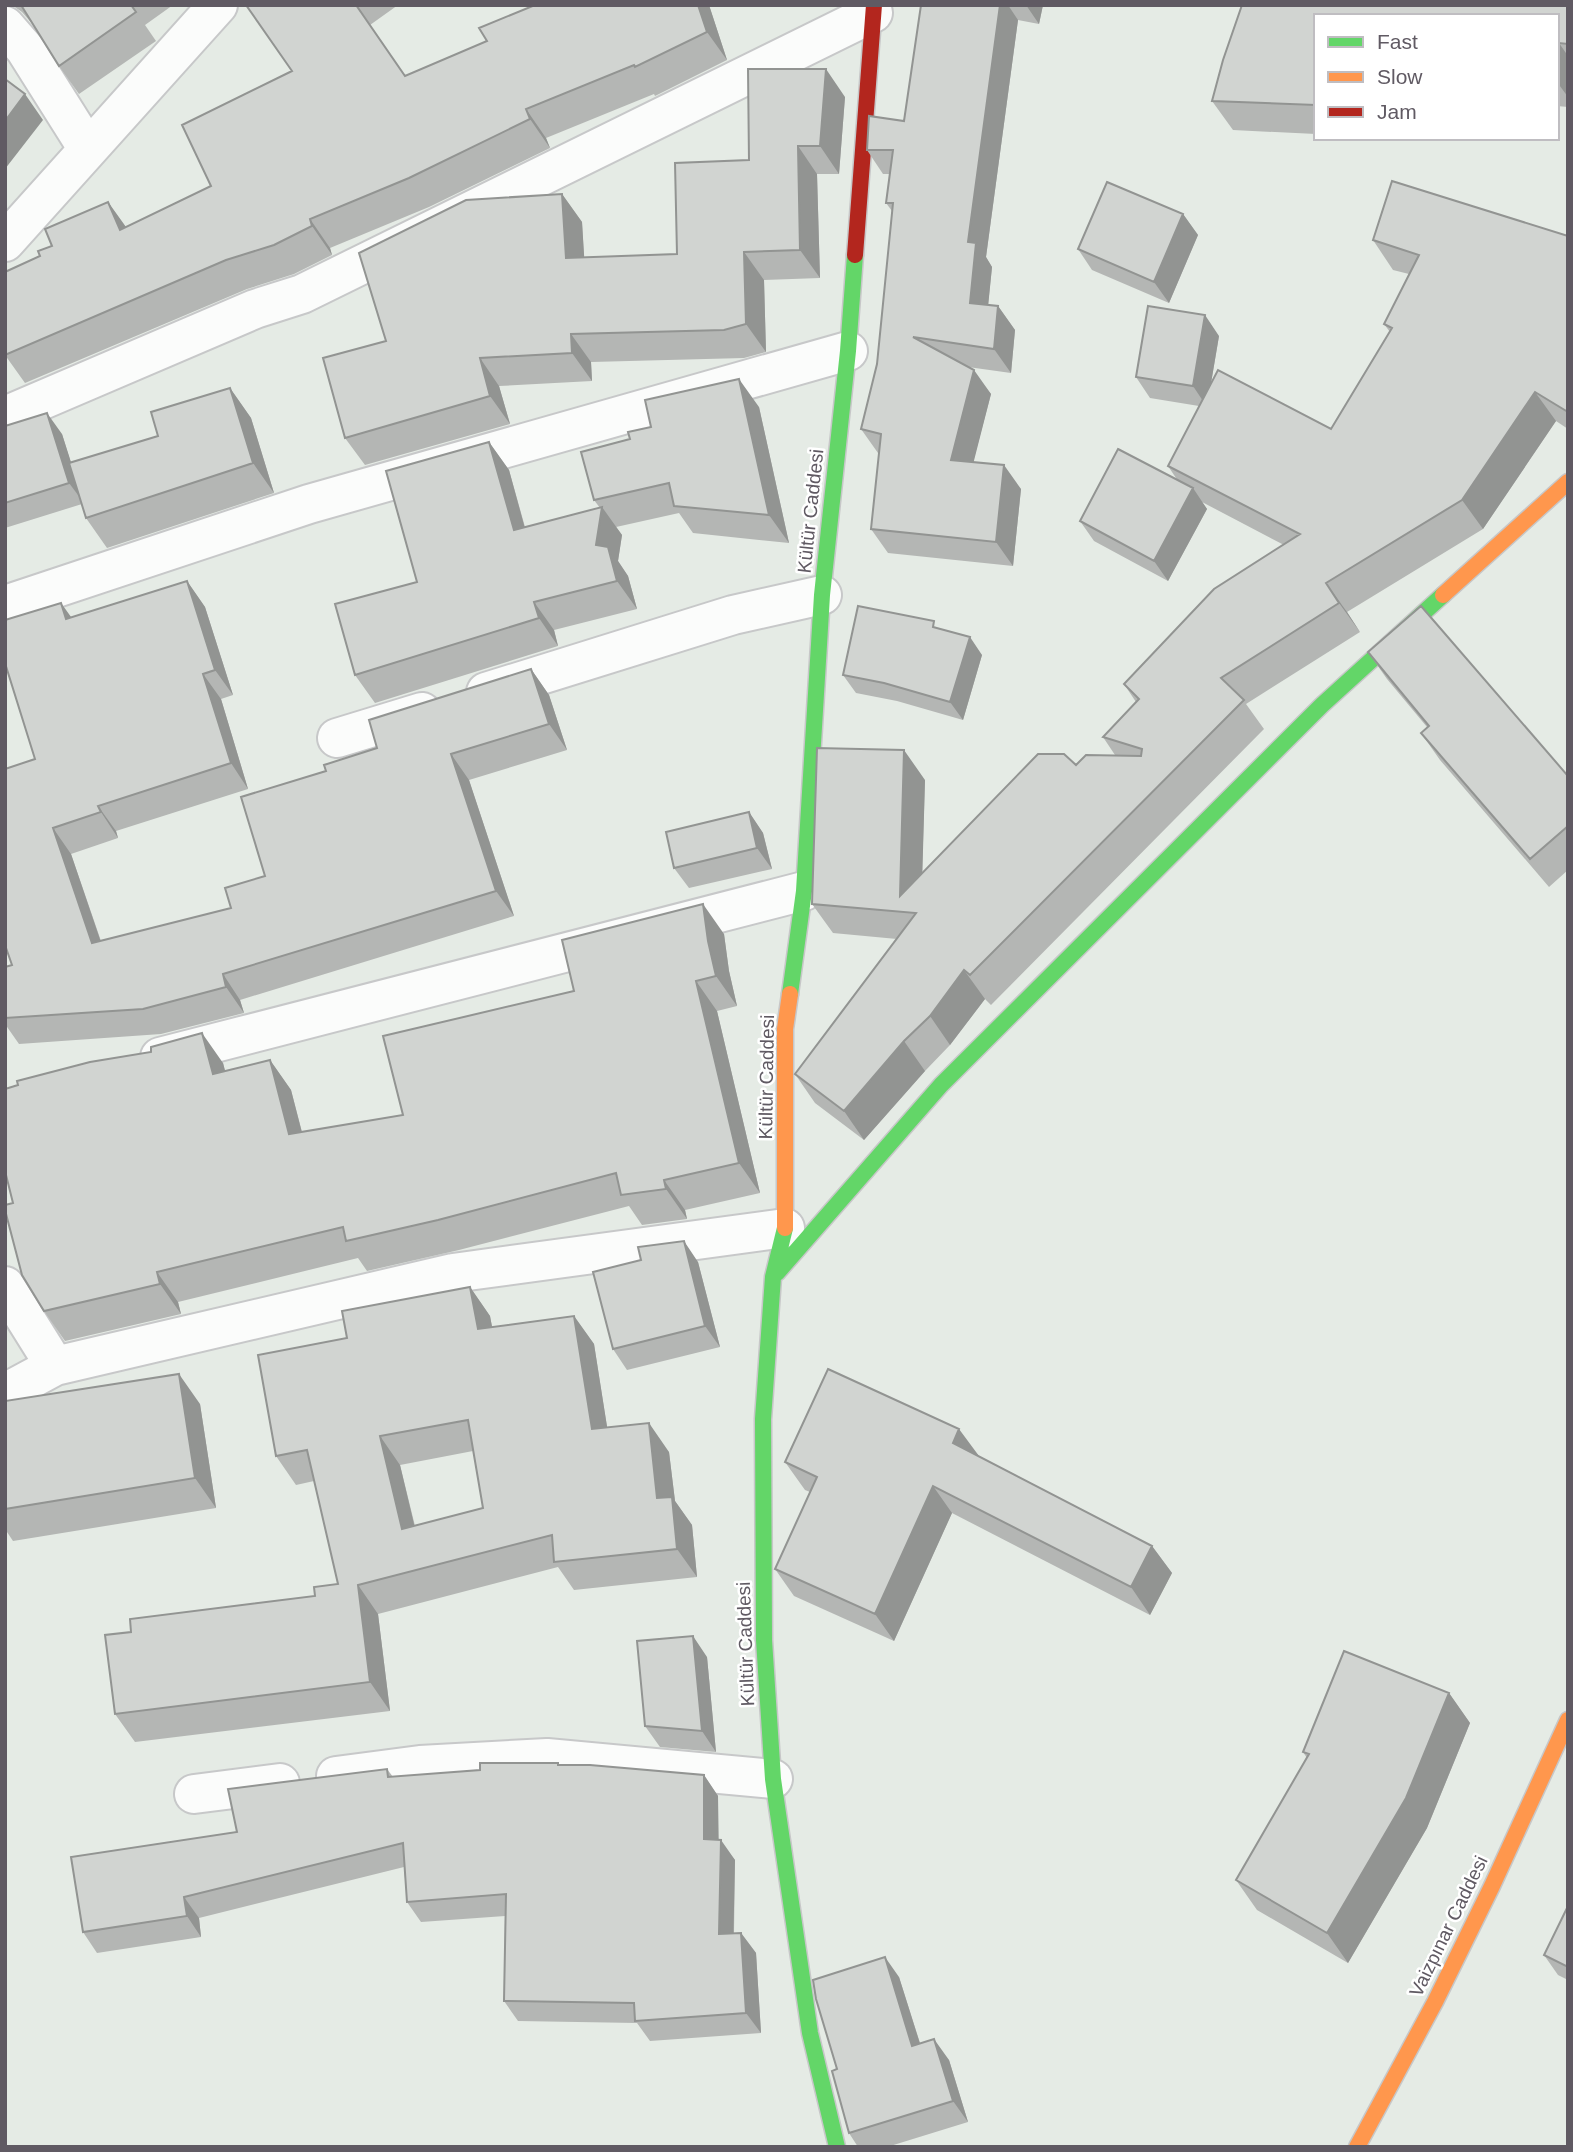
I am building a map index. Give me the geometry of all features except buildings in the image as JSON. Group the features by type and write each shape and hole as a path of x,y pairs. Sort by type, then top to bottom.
{"street":[{"path":"5,242 218,5"},
{"path":"5,416 256,309 302,294 874,9"},
{"name":"Kültür Caddesi","path":"837,2147 810,2033 774,1779 764,1640 763,1419 773,1277 785,1228 785,1029 804,891 822,595 848,351 874,9"},
{"path":"5,26 25,49 88,149"},
{"path":"5,606 309,504 848,351"},
{"path":"773,1277 942,1084 1322,705 1568,482"},
{"path":"337,738 733,615 822,595"},
{"path":"127,1066 804,891"},
{"path":"5,1393 55,1366 453,1273 785,1228"},
{"path":"5,1286 55,1366"},
{"name":"Vaizpınar Caddesi","path":"1357,2147 1435,2002 1568,1720"},
{"path":"194,1794 420,1765 547,1758 774,1779"}],"traffic: fast":[{"path":"790,994 804,891 822,595 848,351 855,255"},
{"path":"777,1273 941,1085 1322,705 1443,595"},
{"path":"785,1228 773,1277 763,1419 764,1640 773,1779 810,2033 837,2147"}],"traffic: slow":[{"path":"1443,595 1568,482"},
{"path":"785,1228 785,1029 790,994"},
{"path":"1357,2147 1435,2002 1568,1720"}],"traffic: jam":[{"path":"855,255 874,5"}]}
